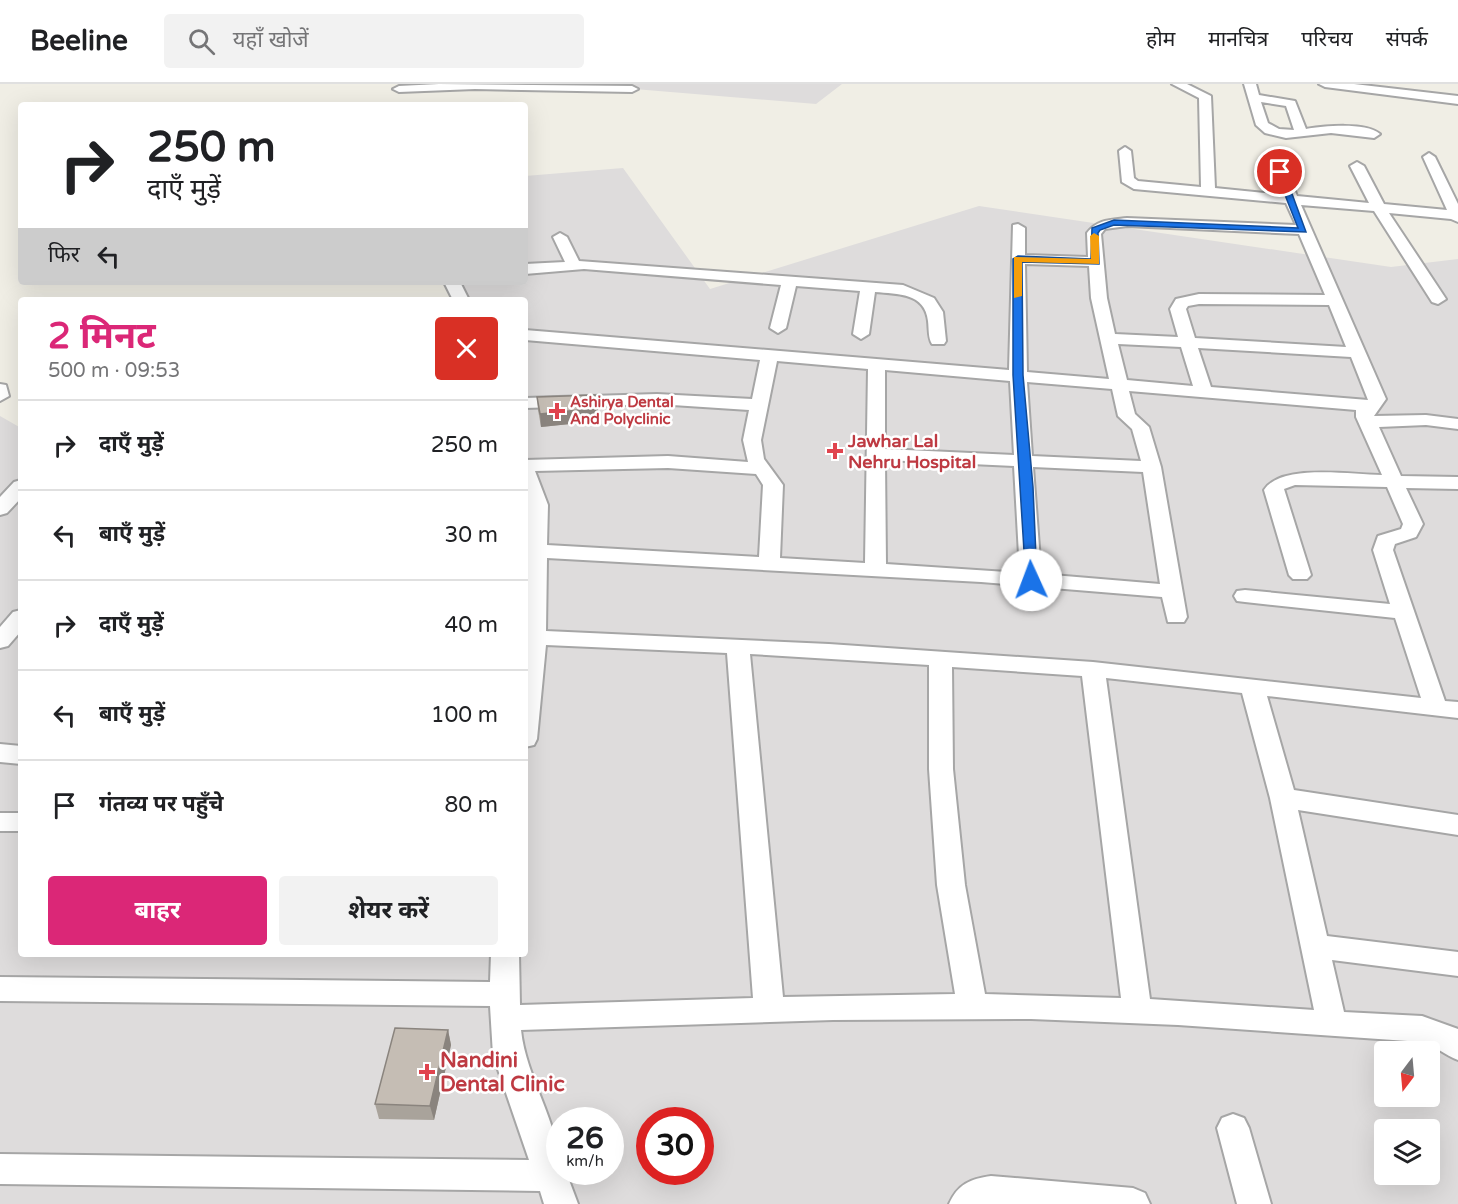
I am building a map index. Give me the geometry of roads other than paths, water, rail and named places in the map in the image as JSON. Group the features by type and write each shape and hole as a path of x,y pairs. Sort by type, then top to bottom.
{"street":[{"path":"1178,84 1205,96 1208,193"},
{"path":"1250,84 1264,127 1277,132 1302,134 1334,129 1374,134"},
{"path":"1325,84 1458,100"},
{"path":"400,102 398,86 632,88"},
{"path":"1254,98 1291,103 1302,134"},
{"path":"1125,151 1127,179 1131,184 1457,216"},
{"path":"1429,157 1457,216"},
{"path":"1357,166 1379,208 1438,299"},
{"path":"1280,172 1290,200 1377,399 1369,414 1393,480 1413,524 1409,533 1389,537 1383,544 1404,612 1447,709"},
{"path":"1176,617 1152,467 1140,427 1127,416 1107,338 1099,298 1094,233 1096,228 1107,223 1127,222 1303,230"},
{"path":"1018,228 1018,375 1031,580"},
{"path":"560,237 574,266"},
{"path":"1018,259 1096,262"},
{"path":"528,268 574,266 868,287 922,294 934,308 938,341"},
{"path":"778,328 790,281"},
{"path":"861,334 868,287"},
{"path":"1203,391 1178,309 1182,302 1199,299 1333,300"},
{"path":"528,335 769,357 1203,391 1458,424"},
{"path":"1107,338 1355,352"},
{"path":"769,357 752,440 752,451 773,485 769,563"},
{"path":"874,570 878,454 877,365"},
{"path":"0,389 0,396"},
{"path":"528,403 646,399 759,405"},
{"path":"878,454 1152,467"},
{"path":"528,466 668,462 762,469"},
{"path":"528,479 538,505 535,637 528,709"},
{"path":"1300,575 1274,490 1277,484 1293,479 1458,483"},
{"path":"0,509 18,489"},
{"path":"537,551 769,563 1172,591"},
{"path":"1245,596 1404,612"},
{"path":"535,637 1093,669 1447,709"},
{"path":"738,647 769,1009"},
{"path":"940,659 941,769 950,874 972,1008"},
{"path":"1093,669 1137,1011"},
{"path":"1252,686 1283,798 1332,1025"},
{"path":"1283,798 1458,825"},
{"path":"0,822 18,822"},
{"path":"1315,946 1458,964"},
{"path":"0,1169 556,1190 508,1055 505,957"},
{"path":"0,990 505,1006 1137,1011 1422,1029 1448,1038 1458,1047"},
{"path":"1233,1128 1254,1204"},
{"path":"966,1204 976,1194 991,1192 1133,1204"}],"place":[{"name":"Ashirya Dental And Polyclinic","path":"557,411"},
{"name":"Jawhar Lal Nehru Hospital","path":"835,451"},
{"name":"Nandini Dental Clinic","path":"427,1072"}]}
